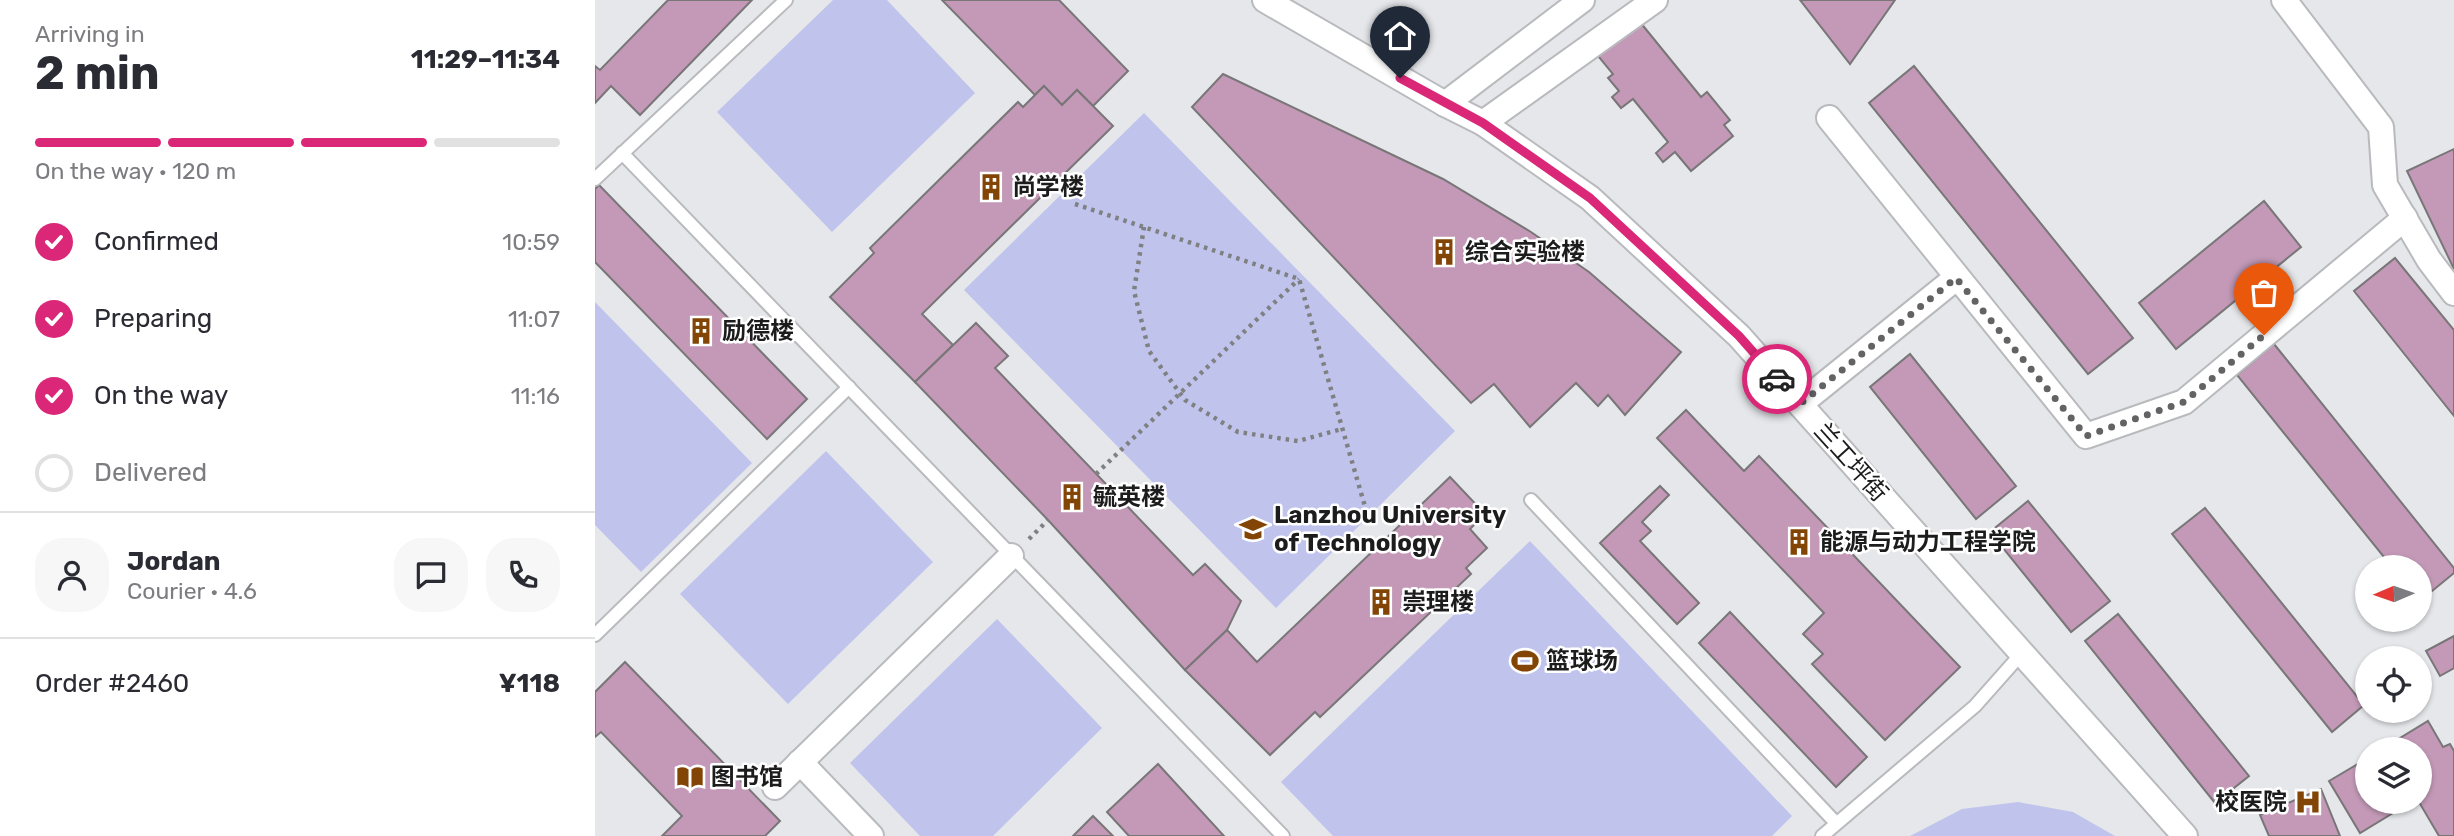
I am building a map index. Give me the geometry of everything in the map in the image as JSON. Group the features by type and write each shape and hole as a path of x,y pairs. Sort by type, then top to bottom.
{"street":[{"name":"兰工坪街","path":"1265,0 1445,104 1483,123 1590,198 1739,336 2185,836"},
{"path":"1445,104 1583,0"},
{"path":"1483,123 1655,0"},
{"path":"2284,0 2381,127 2385,185 2429,260 2454,293"},
{"path":"1829,118 2086,436 2184,402 2405,218"},
{"path":"1800,404 1956,278"},
{"path":"775,787 1011,556"},
{"path":"800,762 871,836"}],"lane":[{"path":"595,179 786,0"},
{"path":"622,153 1283,836"},
{"path":"595,635 849,387"},
{"path":"1531,500 1836,823"},
{"path":"1822,836 1975,706 2022,653"}],"path":[{"path":"1075,204 1299,279"},
{"path":"1144,227 1134,291 1149,351 1185,400 1238,432 1298,441 1342,429"},
{"path":"1096,474 1299,279"},
{"path":"1299,279 1366,510"}],"shaded area":[{"path":"833,0 887,0 975,93 832,232 717,112"},
{"path":"1144,113 1455,431 1276,608 964,290"},
{"path":"595,302 752,463 641,572 595,525"},
{"path":"826,451 933,562 788,704 680,594"},
{"name":"篮球场","path":"1530,541 1792,816 1772,836 1333,836 1281,782"},
{"path":"997,619 1102,728 993,836 920,836 850,763"},
{"path":"2018,802 2073,812 2115,836 1910,836 1962,809"}],"building":[{"path":"668,0 752,0 640,115 611,86 595,103 595,66 600,70"},
{"path":"942,0 1059,0 1128,71 1093,106 1077,90 1062,105 1044,86 1035,95"},
{"path":"1800,0 1895,0 1850,64"},
{"path":"1640,22 1701,97 1707,92 1730,120 1724,125 1733,136 1691,171 1675,152 1663,162 1656,153 1668,142 1633,99 1621,108 1612,97 1619,91 1608,78 1613,74 1598,56"},
{"path":"1914,66 2133,338 2088,374 1869,103"},
{"name":"综合实验楼","path":"1223,74 1443,179 1531,232 1589,272 1681,352 1625,415 1608,395 1598,406 1576,383 1530,427 1494,384 1471,403 1192,107"},
{"name":"尚学楼","path":"1044,86 1062,105 1077,90 1113,126 922,314 953,345 915,382 830,297 874,253 870,248 1018,102 1023,107"},
{"path":"2454,149 2454,269 2407,171"},
{"name":"励德楼","path":"599,185 807,399 767,439 595,262 595,189"},
{"path":"2264,201 2301,247 2176,349 2139,303"},
{"path":"2395,258 2454,330 2454,416 2354,291"},
{"name":"毓英楼","path":"976,323 1008,356 995,368 1193,575 1205,564 1241,601 1227,630 1185,670 1048,520 915,382"},
{"path":"2274,344 2454,568 2454,573 2433,590 2433,555 2382,555 2237,375"},
{"path":"1910,354 2016,486 1976,519 1870,387"},
{"name":"能源与动力工程学院","path":"1686,410 1744,471 1759,456 1960,667 1885,740 1812,664 1823,654 1803,634 1824,613 1657,438"},
{"name":"崇理楼","path":"1450,477 1485,514 1470,529 1487,548 1466,568 1471,574 1320,717 1315,712 1270,755 1185,670 1227,630 1257,662"},
{"path":"1660,486 1669,495 1642,522 1651,531 1640,541 1699,603 1677,624 1600,543"},
{"path":"2028,501 2110,601 2071,632 1990,532"},
{"path":"2205,508 2355,694 2355,713 2332,732 2172,534"},
{"path":"1730,612 1867,757 1836,787 1699,643"},
{"path":"2118,614 2249,776 2215,803 2085,641"},
{"path":"2454,636 2454,668 2440,676 2432,662 2432,648"},
{"name":"图书馆","path":"625,662 780,821 765,836 662,836 682,816 601,732 595,737 595,692"},
{"path":"2429,723 2443,747 2450,744 2454,751 2454,836 2439,836 2426,814 2432,814 2432,737 2402,737"},
{"path":"1158,764 1224,836 1129,836 1107,812"},
{"path":"2355,766 2355,814 2391,814 2360,833 2329,781"},
{"name":"校医院","path":"2321,789 2340,836 2269,836 2260,815"},
{"path":"1093,816 1113,836 1073,836"}],"way so far":[{"path":"1777,379 1800,404 1956,278 2086,436 2184,402 2264,335"}],"place":[{"name":"尚学楼","path":"991,187"},
{"name":"综合实验楼","path":"1444,252"},
{"name":"励德楼","path":"701,331"},
{"name":"毓英楼","path":"1072,497"},
{"name":"Lanzhou University of Technology","path":"1253,529"},
{"name":"能源与动力工程学院","path":"1799,542"},
{"name":"崇理楼","path":"1381,602"},
{"name":"篮球场","path":"1525,661"},
{"name":"图书馆","path":"690,777"},
{"name":"校医院","path":"2308,802"}],"route":[{"path":"1400,78 1483,123 1590,198 1739,336 1777,379"}]}
